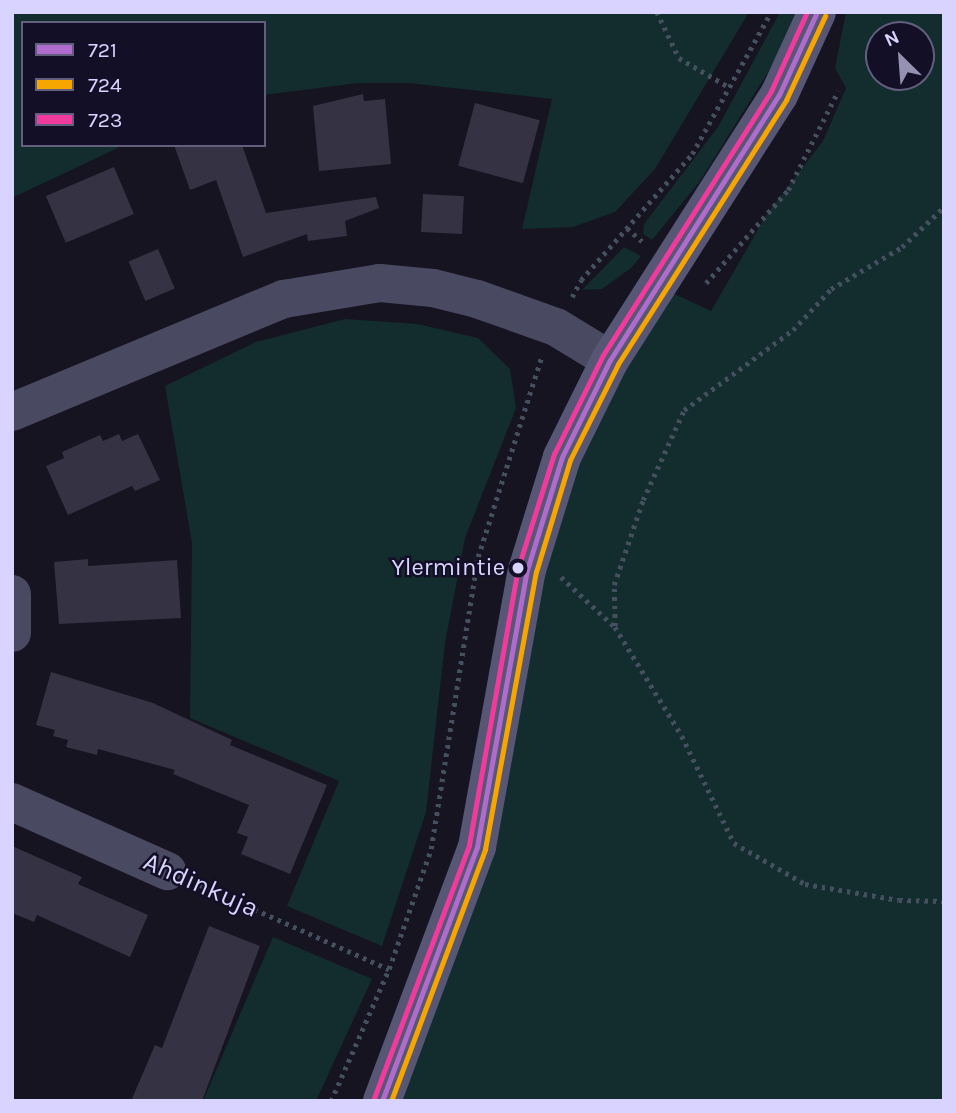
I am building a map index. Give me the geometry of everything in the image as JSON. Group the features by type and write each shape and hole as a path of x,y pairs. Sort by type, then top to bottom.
{"street":[{"path":"382,1101 477,847 532,550 562,457 610,360 779,95 817,12"},
{"path":"12,412 284,299 380,283 432,288 477,299 556,327 610,360"},
{"path":"12,594 12,633"},
{"name":"Ahdinkuja","path":"12,802 167,870"}],"path":[{"path":"657,12 679,58 729,87"},
{"path":"615,627 614,585 643,500 684,410 774,346 831,289 902,247 944,207"},
{"path":"532,550 615,627 682,736 734,843 805,884 898,901 944,901"},
{"name":"Ahdinkuja","path":"167,870 389,969"}],"green space":[{"path":"12,12 749,12 655,169 615,212 573,227 522,229 552,99 408,83 358,83 266,95 266,21 21,21 21,147 120,147 12,198"},
{"path":"780,12 796,12 773,64 700,181 652,240 643,234 644,224 718,127"},
{"path":"846,12 944,12 944,1101 382,1101 477,847 527,570 657,286 711,311 767,214 823,141 846,88 835,68"},
{"path":"624,247 641,256 631,268 602,289 582,290"},
{"path":"345,319 418,324 478,338 510,369 516,408 465,538 445,643 426,812 382,946 287,906 339,781 190,718 192,543 165,386 256,342"},
{"path":"273,937 372,979 316,1101 203,1101"}],"building":[{"path":"363,94 364,101 385,99 391,164 319,171 313,106"},
{"path":"475,103 540,120 523,183 458,166"},
{"path":"175,147 243,147 266,213 376,197 379,208 345,221 347,236 308,241 307,234 243,257 216,180 190,190"},
{"path":"114,167 134,214 66,243 46,196"},
{"path":"423,194 464,196 462,234 421,232"},
{"path":"158,249 175,289 145,301 129,262"},
{"path":"119,434 122,441 138,434 160,480 135,491 132,486 68,515 46,466 64,458 62,452 100,435 103,441"},
{"path":"88,559 88,566 177,560 181,618 59,624 54,562"},
{"path":"51,672 153,703 232,740 230,745 327,785 290,874 241,854 248,837 237,833 249,805 173,774 175,770 98,749 97,755 66,747 68,740 53,736 55,730 36,725"},
{"path":"12,846 82,877 78,884 148,915 130,957 37,915 34,922 12,913"},
{"path":"209,926 260,946 202,1101 131,1101 155,1045 162,1048"}],"transit line":[{"name":"723","path":"374,1098 469,845 518,568 554,454 603,355 771,91 807,12"},
{"name":"721","path":"382,1101 477,847 527,570 562,457 610,360 779,95 817,12"},
{"name":"724","path":"391,1101 485,849 536,572 570,460 618,364 786,100 825,16"}],"place":[{"name":"Ylermintie","path":"518,568"}]}
